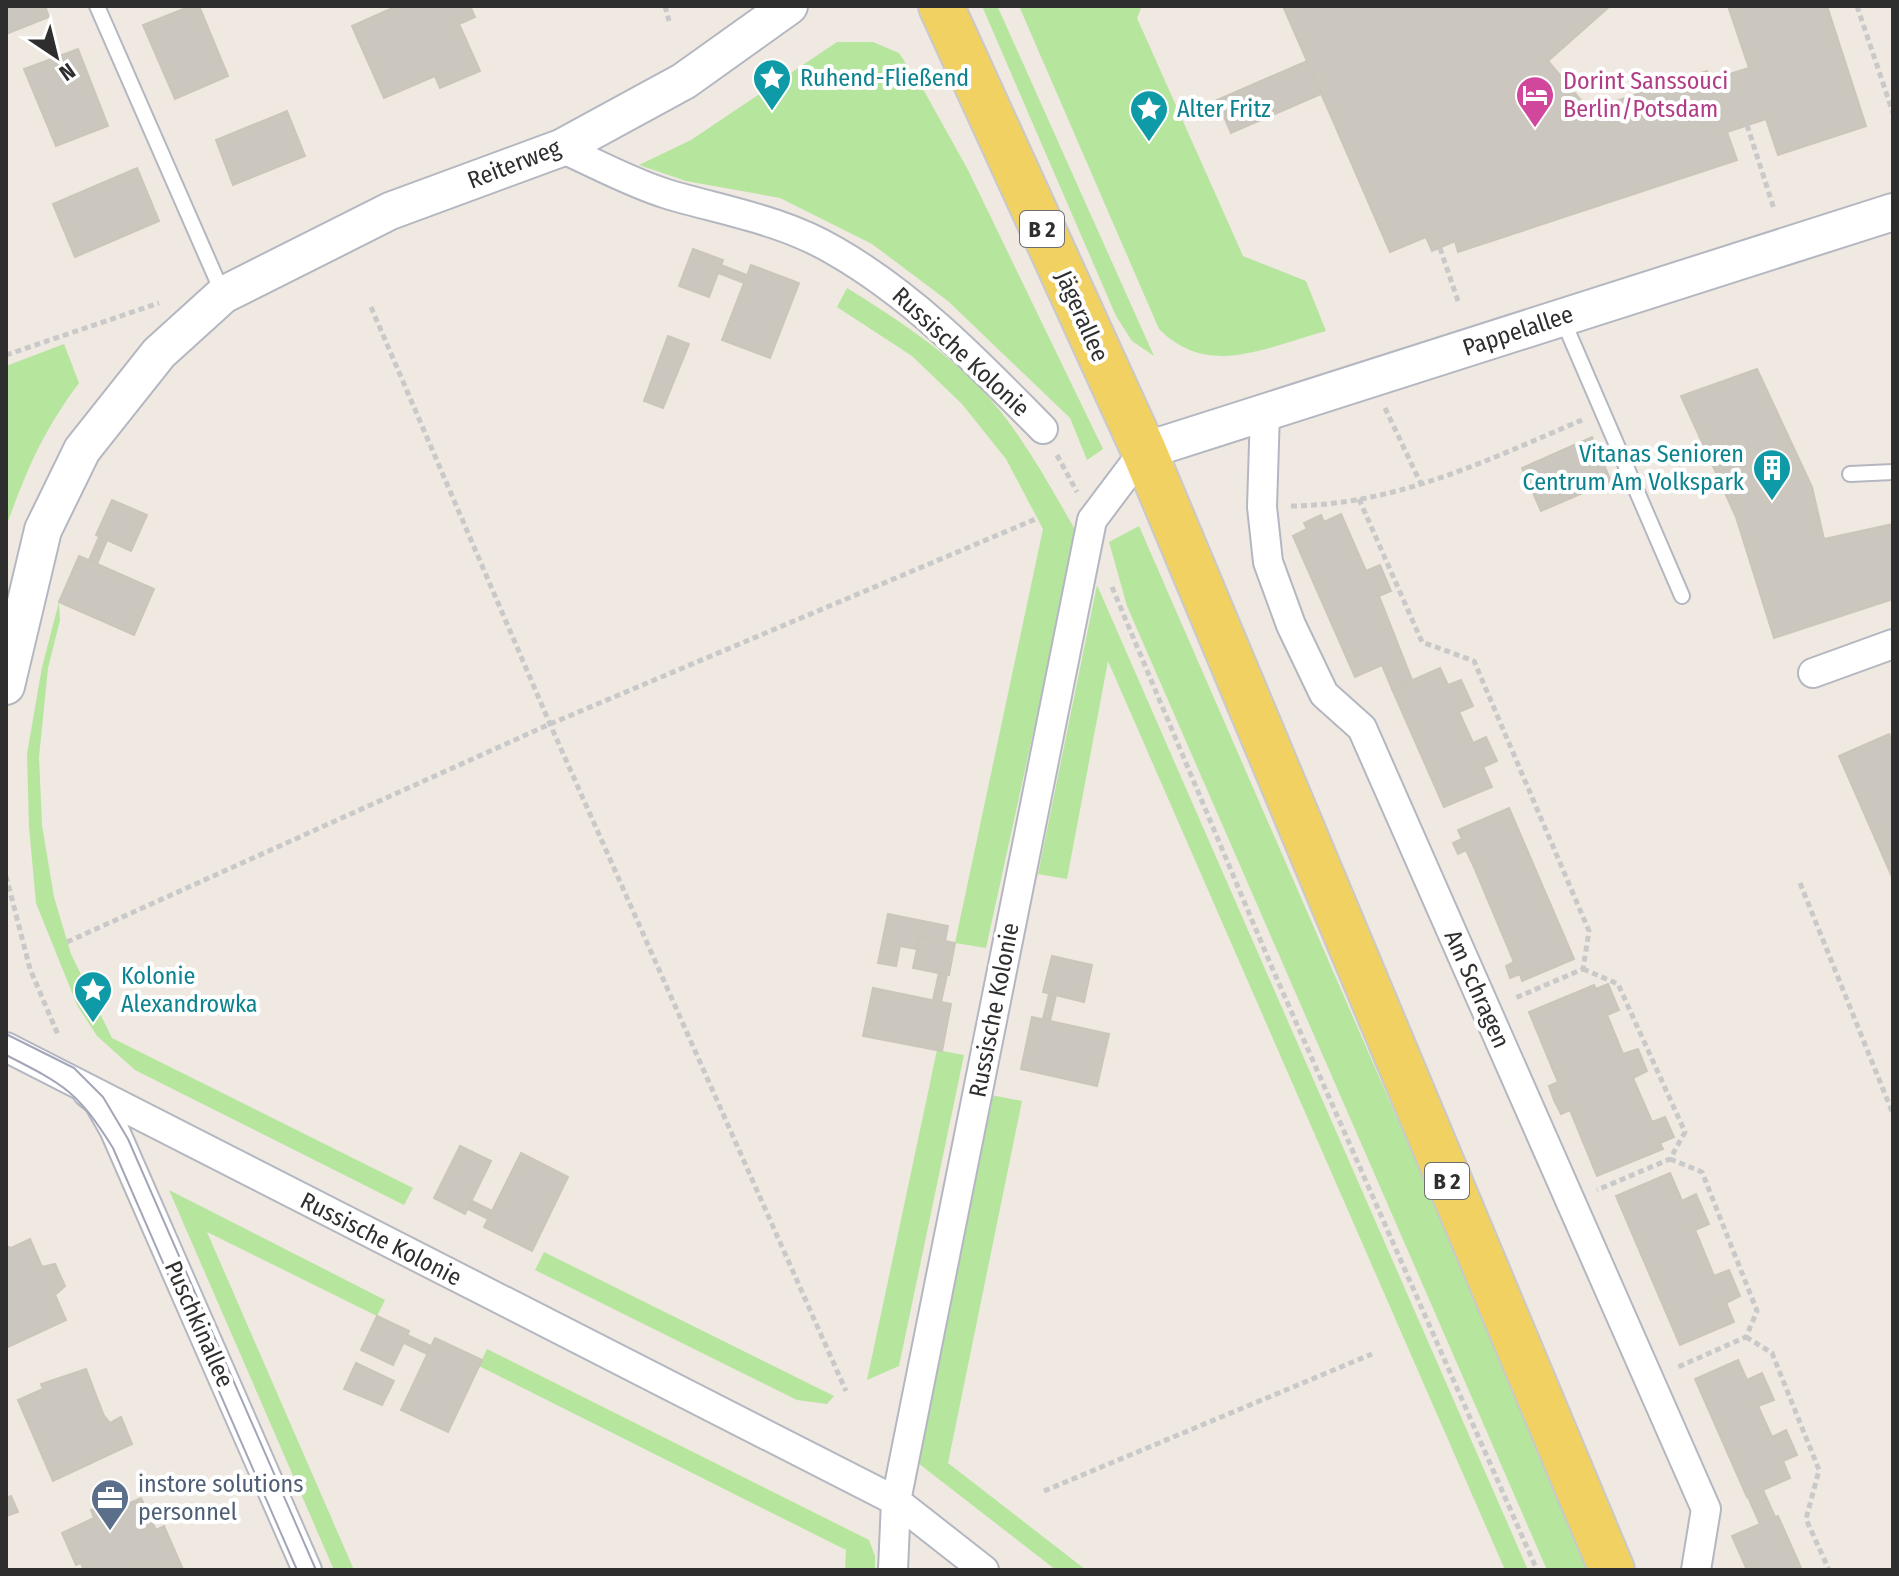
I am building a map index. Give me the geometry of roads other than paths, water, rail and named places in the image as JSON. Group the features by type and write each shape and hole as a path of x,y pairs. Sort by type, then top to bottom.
{"main road":[{"name":"Jägerallee","path":"941,6 1144,451"},
{"name":"B 2","path":"1144,451 1612,1570"}],"street":[{"name":"Reiterweg","path":"6,686 43,530 82,450 159,353 223,295 390,211 561,148 684,81 789,6"},
{"name":"Russische Kolonie","path":"561,148 664,193 762,219 833,249 892,288 967,352 1043,429"},
{"name":"Pappelallee","path":"1144,451 1893,212"},
{"name":"Am Schragen","path":"1265,412 1262,507 1268,562 1291,625 1324,694 1362,728 1706,1509 1696,1570"},
{"name":"Russische Kolonie","path":"893,1570 896,1501 1092,520 1144,451"},
{"path":"1813,673 1893,644"},
{"name":"Russische Kolonie","path":"6,1047 896,1501 984,1570"},
{"name":"Puschkinallee","path":"81,1086 98,1101 114,1129 307,1570"}],"lane":[{"path":"97,6 223,295"},
{"path":"1561,317 1682,596"},
{"path":"1850,474 1893,472"}],"tram line":[{"path":"6,1034 74,1068 103,1097 128,1139 316,1570"},
{"path":"6,1055 68,1091 79,1101 113,1148 297,1570"}],"place":[{"name":"Ruhend-Fließend","path":"772,112"},
{"name":"Dorint Sanssouci Berlin/Potsdam","path":"1535,129"},
{"name":"Alter Fritz","path":"1149,143"},
{"name":"Vitanas Senioren Centrum Am Volkspark","path":"1772,502"},
{"name":"Kolonie Alexandrowka","path":"93,1024"},
{"name":"instore solutions personnel","path":"110,1532"}]}
